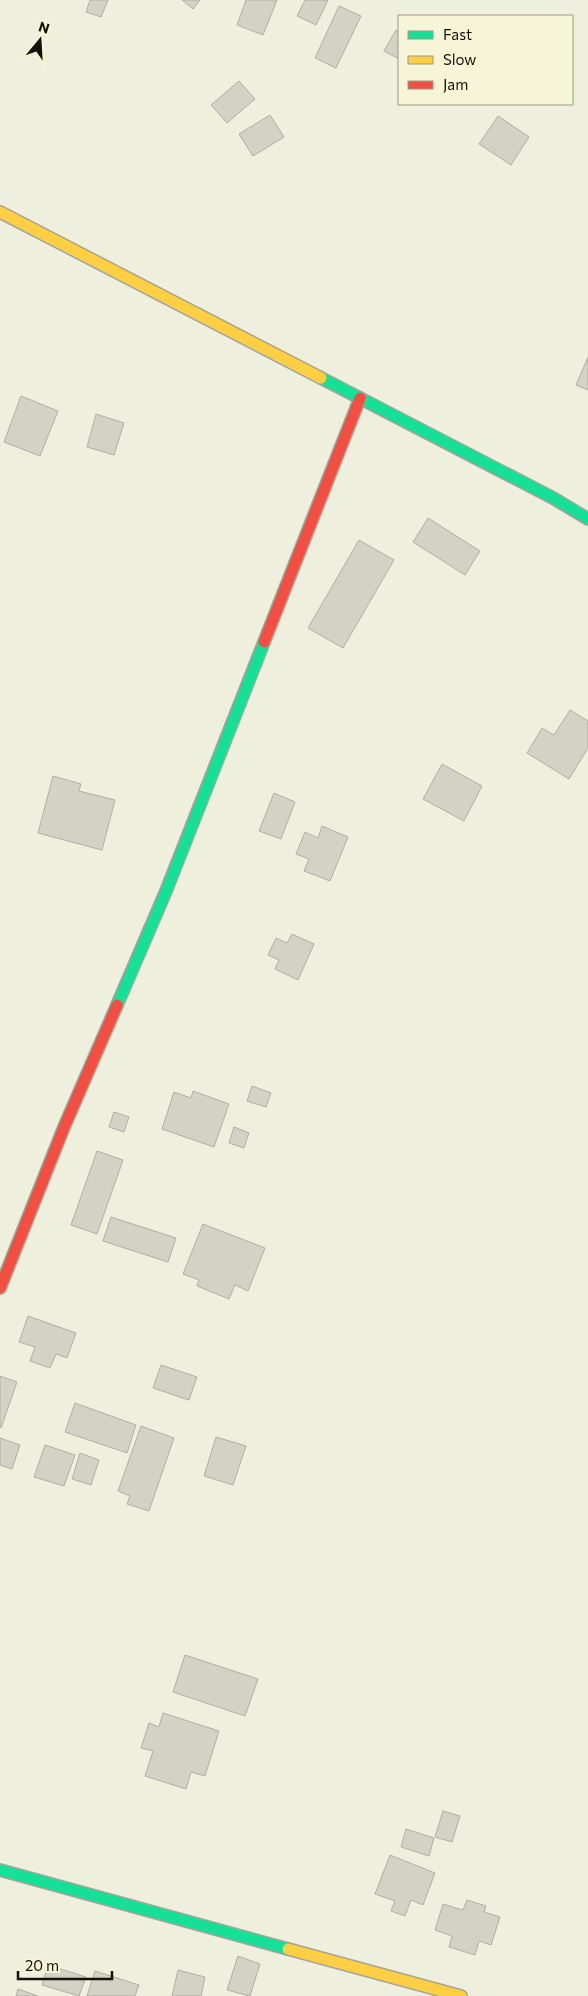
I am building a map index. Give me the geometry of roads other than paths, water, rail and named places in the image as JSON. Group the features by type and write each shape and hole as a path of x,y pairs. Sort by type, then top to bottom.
{"street":[{"path":"0,212 553,498 588,519"},
{"path":"0,1288 57,1145 169,882 360,398"},
{"path":"0,1870 461,1996"}]}
